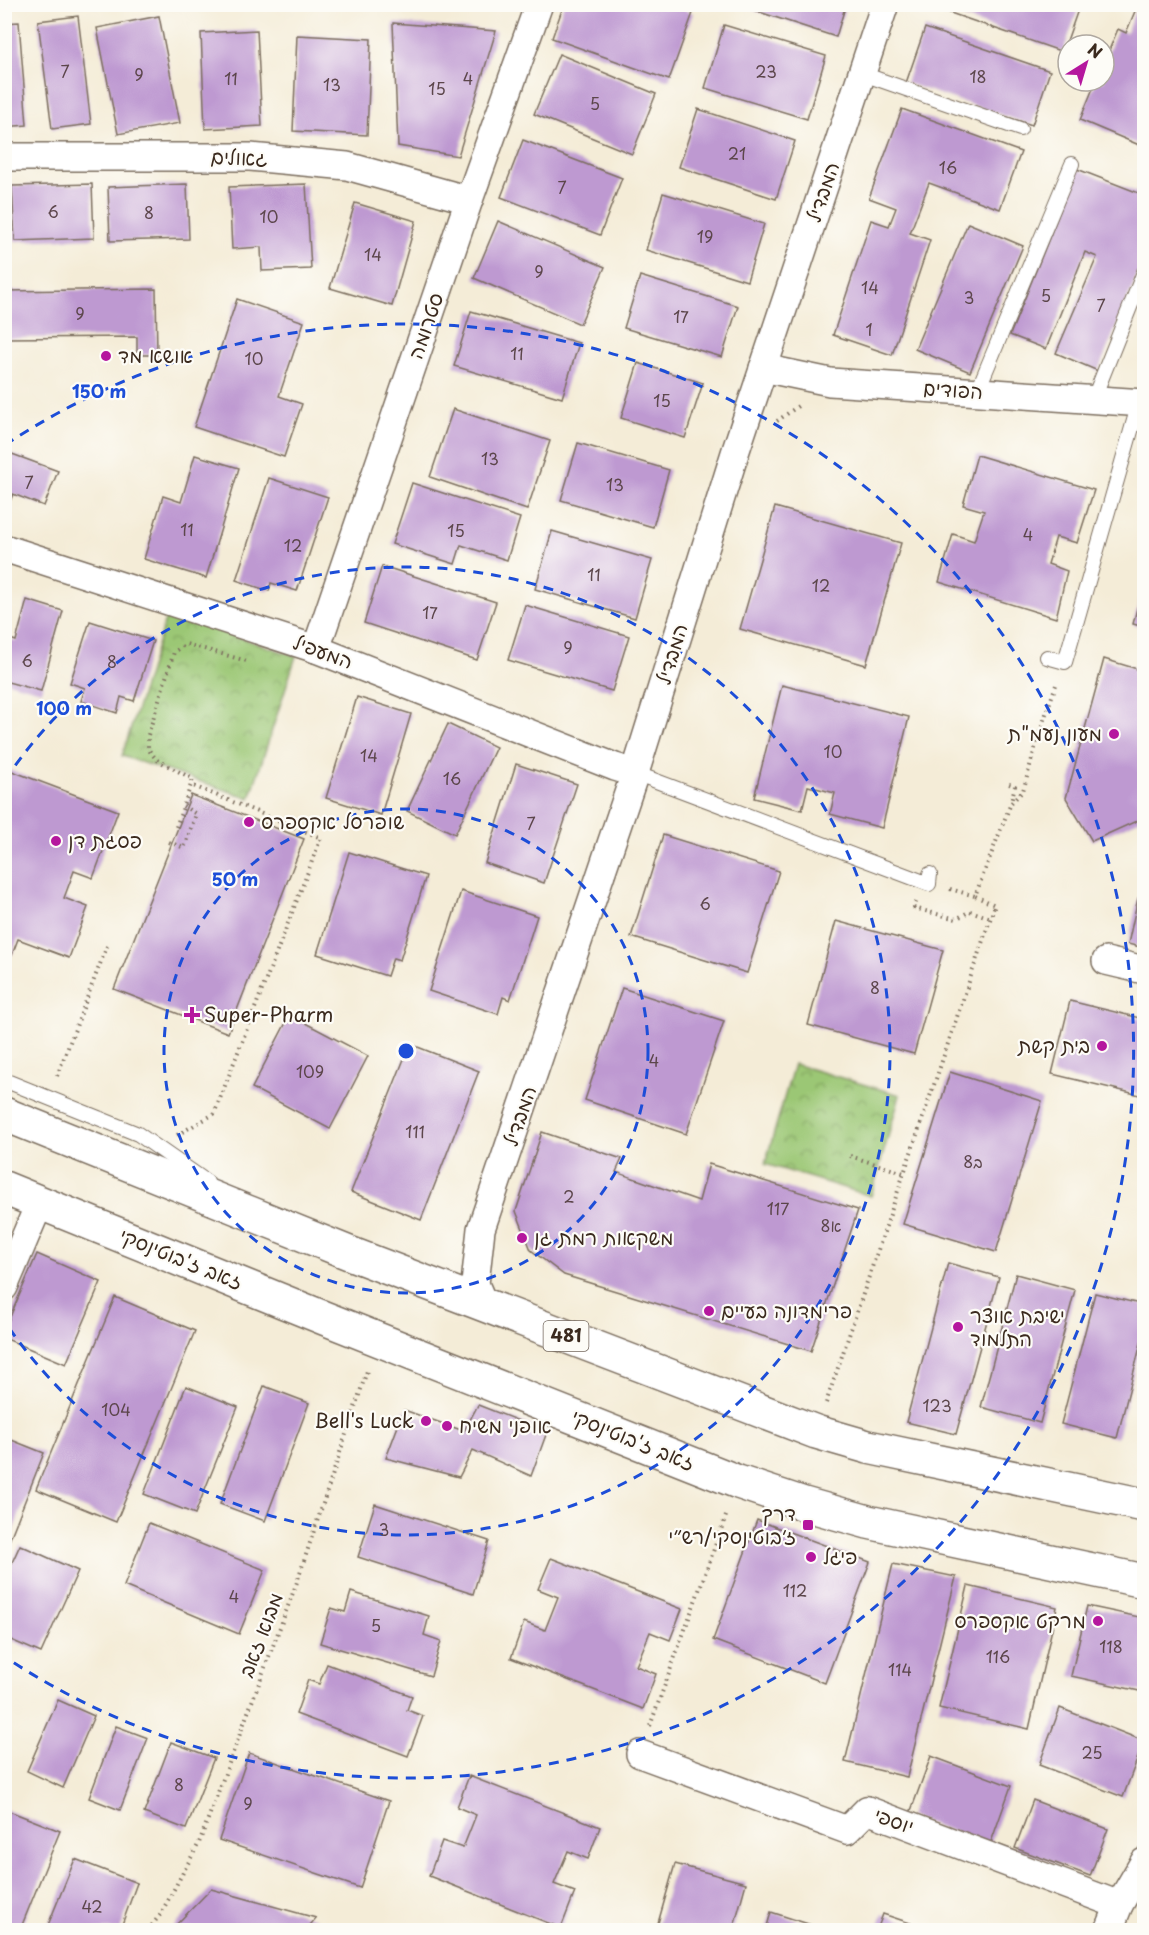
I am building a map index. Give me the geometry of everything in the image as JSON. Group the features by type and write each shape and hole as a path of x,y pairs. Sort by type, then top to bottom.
{"main road":[{"name":"481","path":"4,1114 484,1305 816,1432 868,1447 1144,1505"},
{"name":"זאב ז'בוטינסקי","path":"4,1188 738,1482 868,1522 1144,1581"}],"street":[{"name":"סטרומה","path":"316,649 469,200 539,4"},
{"name":"המבדיל","path":"484,1305 475,1284 481,1229 635,773 735,453 885,4"},
{"name":"גאולים","path":"4,157 250,157 346,166 469,200"},
{"name":"הפודים","path":"763,368 830,382 1142,403"},
{"name":"המעפיל","path":"4,548 316,649 635,773"},
{"path":"1106,961 1144,970"},
{"path":"4,1287 39,1202"},
{"name":"יוספי","path":"640,1754 847,1830 867,1810 1119,1905"},
{"path":"1109,1930 1119,1905 1144,1862"}],"lane":[{"path":"863,74 1020,129"},
{"path":"977,392 1072,164"},
{"path":"1093,400 1144,272"},
{"path":"1047,657 1065,662 1142,403"},
{"path":"635,773 929,884 930,874"},
{"path":"4,1080 138,1134 247,1212"}],"path":[{"path":"1141,4 1144,11"},
{"path":"735,453 830,382"},
{"path":"176,827 193,779 157,760 148,749 148,735 174,652 186,644 253,663"},
{"path":"1011,803 1023,791 1039,734 1065,662"},
{"path":"816,1432 995,905 975,896 1011,803 1015,786 1009,784"},
{"path":"157,1146 214,1114 321,838 191,785"},
{"path":"170,843 184,848 196,814 183,806"},
{"path":"943,916 956,919 970,911 991,918"},
{"path":"49,1097 107,946"},
{"path":"850,1156 904,1173"},
{"name":"מבוא זאב","path":"148,1930 160,1915 199,1843 297,1582 378,1339"},
{"path":"640,1754 738,1482"}],"green space":[{"path":"167,614 296,656 250,798 122,756"},
{"path":"794,1064 900,1095 871,1196 765,1164"}],"building":[{"path":"564,4 669,4 693,13 669,80 552,38"},
{"path":"748,4 846,4 836,37 747,8"},
{"path":"937,4 1080,4 1070,33 1056,33 1056,50 936,8"},
{"path":"1138,4 1144,4 1142,39 1144,40 1144,147 1080,120 1091,93 1116,93 1116,34 1118,29 1126,33"},
{"path":"78,16 91,124 52,129 38,21"},
{"path":"159,16 180,123 118,134 97,28"},
{"path":"19,22 27,125 4,127 4,23"},
{"path":"393,23 496,31 458,156 398,146"},
{"path":"724,25 826,56 807,119 705,88"},
{"path":"925,28 1050,71 1032,125 906,83"},
{"path":"257,30 262,126 205,129 201,33"},
{"path":"297,35 371,39 367,135 293,131"},
{"path":"559,54 656,94 632,154 534,114"},
{"path":"698,109 795,141 776,199 679,167"},
{"path":"902,109 1021,152 1000,209 929,183 910,233 930,240 892,355 833,335 871,220 889,226 896,208 869,198"},
{"path":"523,140 622,178 600,235 501,197"},
{"path":"1077,169 1144,195 1144,259 1098,371 1056,353 1097,257 1085,252 1046,349 1010,335"},
{"path":"92,184 94,238 15,241 12,186"},
{"path":"187,184 189,239 110,241 108,187"},
{"path":"306,184 311,269 262,271 261,247 232,249 229,187"},
{"path":"663,193 764,224 747,281 646,250"},
{"path":"355,203 416,221 392,306 330,288"},
{"path":"498,221 605,267 580,324 474,278"},
{"path":"968,223 1023,246 970,372 915,349"},
{"path":"640,276 738,306 722,357 624,328"},
{"path":"156,289 157,355 137,355 137,337 4,338 4,291"},
{"path":"237,299 304,322 279,396 302,404 284,457 194,427"},
{"path":"471,311 579,343 562,398 454,366"},
{"path":"638,363 703,383 685,438 621,418"},
{"path":"453,409 550,441 527,510 430,477"},
{"path":"578,443 669,470 653,527 561,500"},
{"path":"4,451 58,471 44,506 13,494 7,509 4,509"},
{"path":"195,455 239,468 206,578 144,559 163,496 181,502"},
{"path":"977,455 1094,490 1077,543 1056,537 1048,564 1067,571 1056,618 939,582 953,534 974,541 984,511 963,505"},
{"path":"269,478 328,497 297,591 271,583 269,591 236,580"},
{"path":"412,483 520,518 507,560 461,545 455,564 392,544"},
{"path":"775,507 901,543 866,665 740,629"},
{"path":"552,531 652,560 635,618 535,589"},
{"path":"382,566 496,602 477,660 364,623"},
{"path":"1144,582 1144,627 1133,624"},
{"path":"27,600 63,611 41,691 4,681 4,637 16,641"},
{"path":"525,605 629,636 612,691 508,660"},
{"path":"90,621 153,641 134,701 121,697 117,713 81,701 85,688 70,683"},
{"name":"מעון נעמ\"ת","path":"1104,659 1144,671 1144,805 1141,819 1092,841 1066,798"},
{"path":"782,685 909,717 882,828 830,814 835,793 808,786 802,810 754,798"},
{"path":"357,697 411,714 381,815 326,798"},
{"path":"448,724 496,747 455,834 407,811"},
{"path":"516,764 577,784 544,883 485,863"},
{"name":"פסגת דן","path":"4,768 118,811 93,878 74,871 64,898 88,907 69,958 18,939 12,955 4,952"},
{"path":"191,795 304,839 228,1033 114,989"},
{"path":"663,835 779,871 747,973 631,937"},
{"path":"349,852 426,876 400,960 393,958 387,976 317,954"},
{"path":"461,891 537,916 510,1000 503,997 498,1014 429,991"},
{"path":"1138,898 1144,899 1144,948 1128,944"},
{"path":"836,921 943,950 914,1054 808,1025"},
{"path":"622,988 724,1021 686,1134 585,1100"},
{"name":"בית קשת","path":"1070,1001 1144,1019 1144,1096 1052,1074"},
{"path":"290,1015 368,1056 330,1129 252,1088"},
{"path":"410,1044 479,1071 421,1220 351,1192"},
{"path":"950,1072 1042,1101 996,1252 903,1224"},
{"path":"542,1132 622,1159 616,1172 699,1201 709,1164 858,1210 811,1351 564,1275 531,1250 516,1211"},
{"path":"37,1254 101,1282 66,1364 4,1338 4,1331"},
{"name":"ישיבת אוצר התלמוד","path":"948,1263 999,1277 956,1434 906,1422"},
{"path":"1016,1274 1075,1290 1040,1423 981,1407"},
{"path":"1095,1293 1144,1305 1144,1331 1117,1438 1061,1424"},
{"path":"115,1297 195,1331 116,1522 36,1489"},
{"path":"186,1386 238,1407 195,1514 144,1494"},
{"path":"264,1386 309,1403 265,1521 220,1504"},
{"path":"478,1405 547,1432 531,1476 473,1450 459,1477 386,1458 404,1410 464,1431"},
{"path":"4,1437 44,1453 5,1551 4,1551"},
{"path":"375,1504 489,1541 473,1594 358,1557"},
{"path":"757,1520 870,1562 825,1683 713,1640"},
{"path":"149,1523 265,1570 239,1634 124,1586"},
{"path":"20,1545 78,1571 41,1653 4,1637 4,1580"},
{"path":"551,1558 682,1609 670,1640 650,1632 636,1666 656,1674 643,1709 511,1658 524,1622 545,1630 558,1597 538,1589"},
{"path":"893,1564 956,1577 907,1777 845,1762"},
{"path":"968,1586 1057,1607 1029,1729 939,1708"},
{"path":"351,1592 429,1616 424,1635 441,1641 431,1676 320,1643 331,1608 345,1612"},
{"path":"1087,1606 1144,1618 1144,1692 1071,1676"},
{"path":"327,1664 412,1696 407,1710 423,1716 408,1756 296,1714 308,1680 319,1684"},
{"path":"58,1700 94,1716 63,1788 27,1771"},
{"path":"1060,1708 1144,1741 1123,1797 1039,1765"},
{"path":"116,1726 148,1738 120,1810 89,1798"},
{"path":"171,1742 214,1758 186,1829 144,1813"},
{"path":"249,1753 389,1801 360,1888 219,1840"},
{"path":"931,1756 1011,1786 990,1845 909,1816"},
{"path":"469,1776 600,1827 588,1859 568,1851 554,1884 575,1892 561,1928 429,1876 442,1841 463,1848 476,1815 457,1807"},
{"path":"1033,1800 1108,1829 1090,1876 1015,1848"},
{"path":"4,1809 60,1831 20,1930 4,1930"},
{"path":"75,1859 137,1883 120,1930 46,1930"},
{"path":"675,1864 746,1883 733,1930 656,1930"},
{"path":"211,1889 316,1918 306,1930 171,1930"},
{"path":"771,1912 827,1930 766,1930"},
{"path":"883,1914 931,1930 877,1930"}],"place":[{"name":"אושא מד","path":"106,356"},
{"name":"מעון נעמ\"ת","path":"1114,734"},
{"name":"שופרסל אקספרס","path":"249,822"},
{"name":"פסגת דן","path":"56,841"},
{"name":"Super-Pharm","path":"192,1015"},
{"name":"בית קשת","path":"1102,1046"},
{"name":"משקאות רמת גן","path":"522,1238"},
{"name":"פרימדונה בעיים","path":"709,1311"},
{"name":"ישיבת אוצר התלמוד","path":"958,1327"},
{"name":"Bell's Luck","path":"426,1421"},
{"name":"אופני משיח","path":"447,1426"},
{"name":"דרך ז׳בוטינסקי/רש״י","path":"808,1525"},
{"name":"פיגל","path":"811,1557"},
{"name":"מרקט אקספרס","path":"1098,1621"}]}
